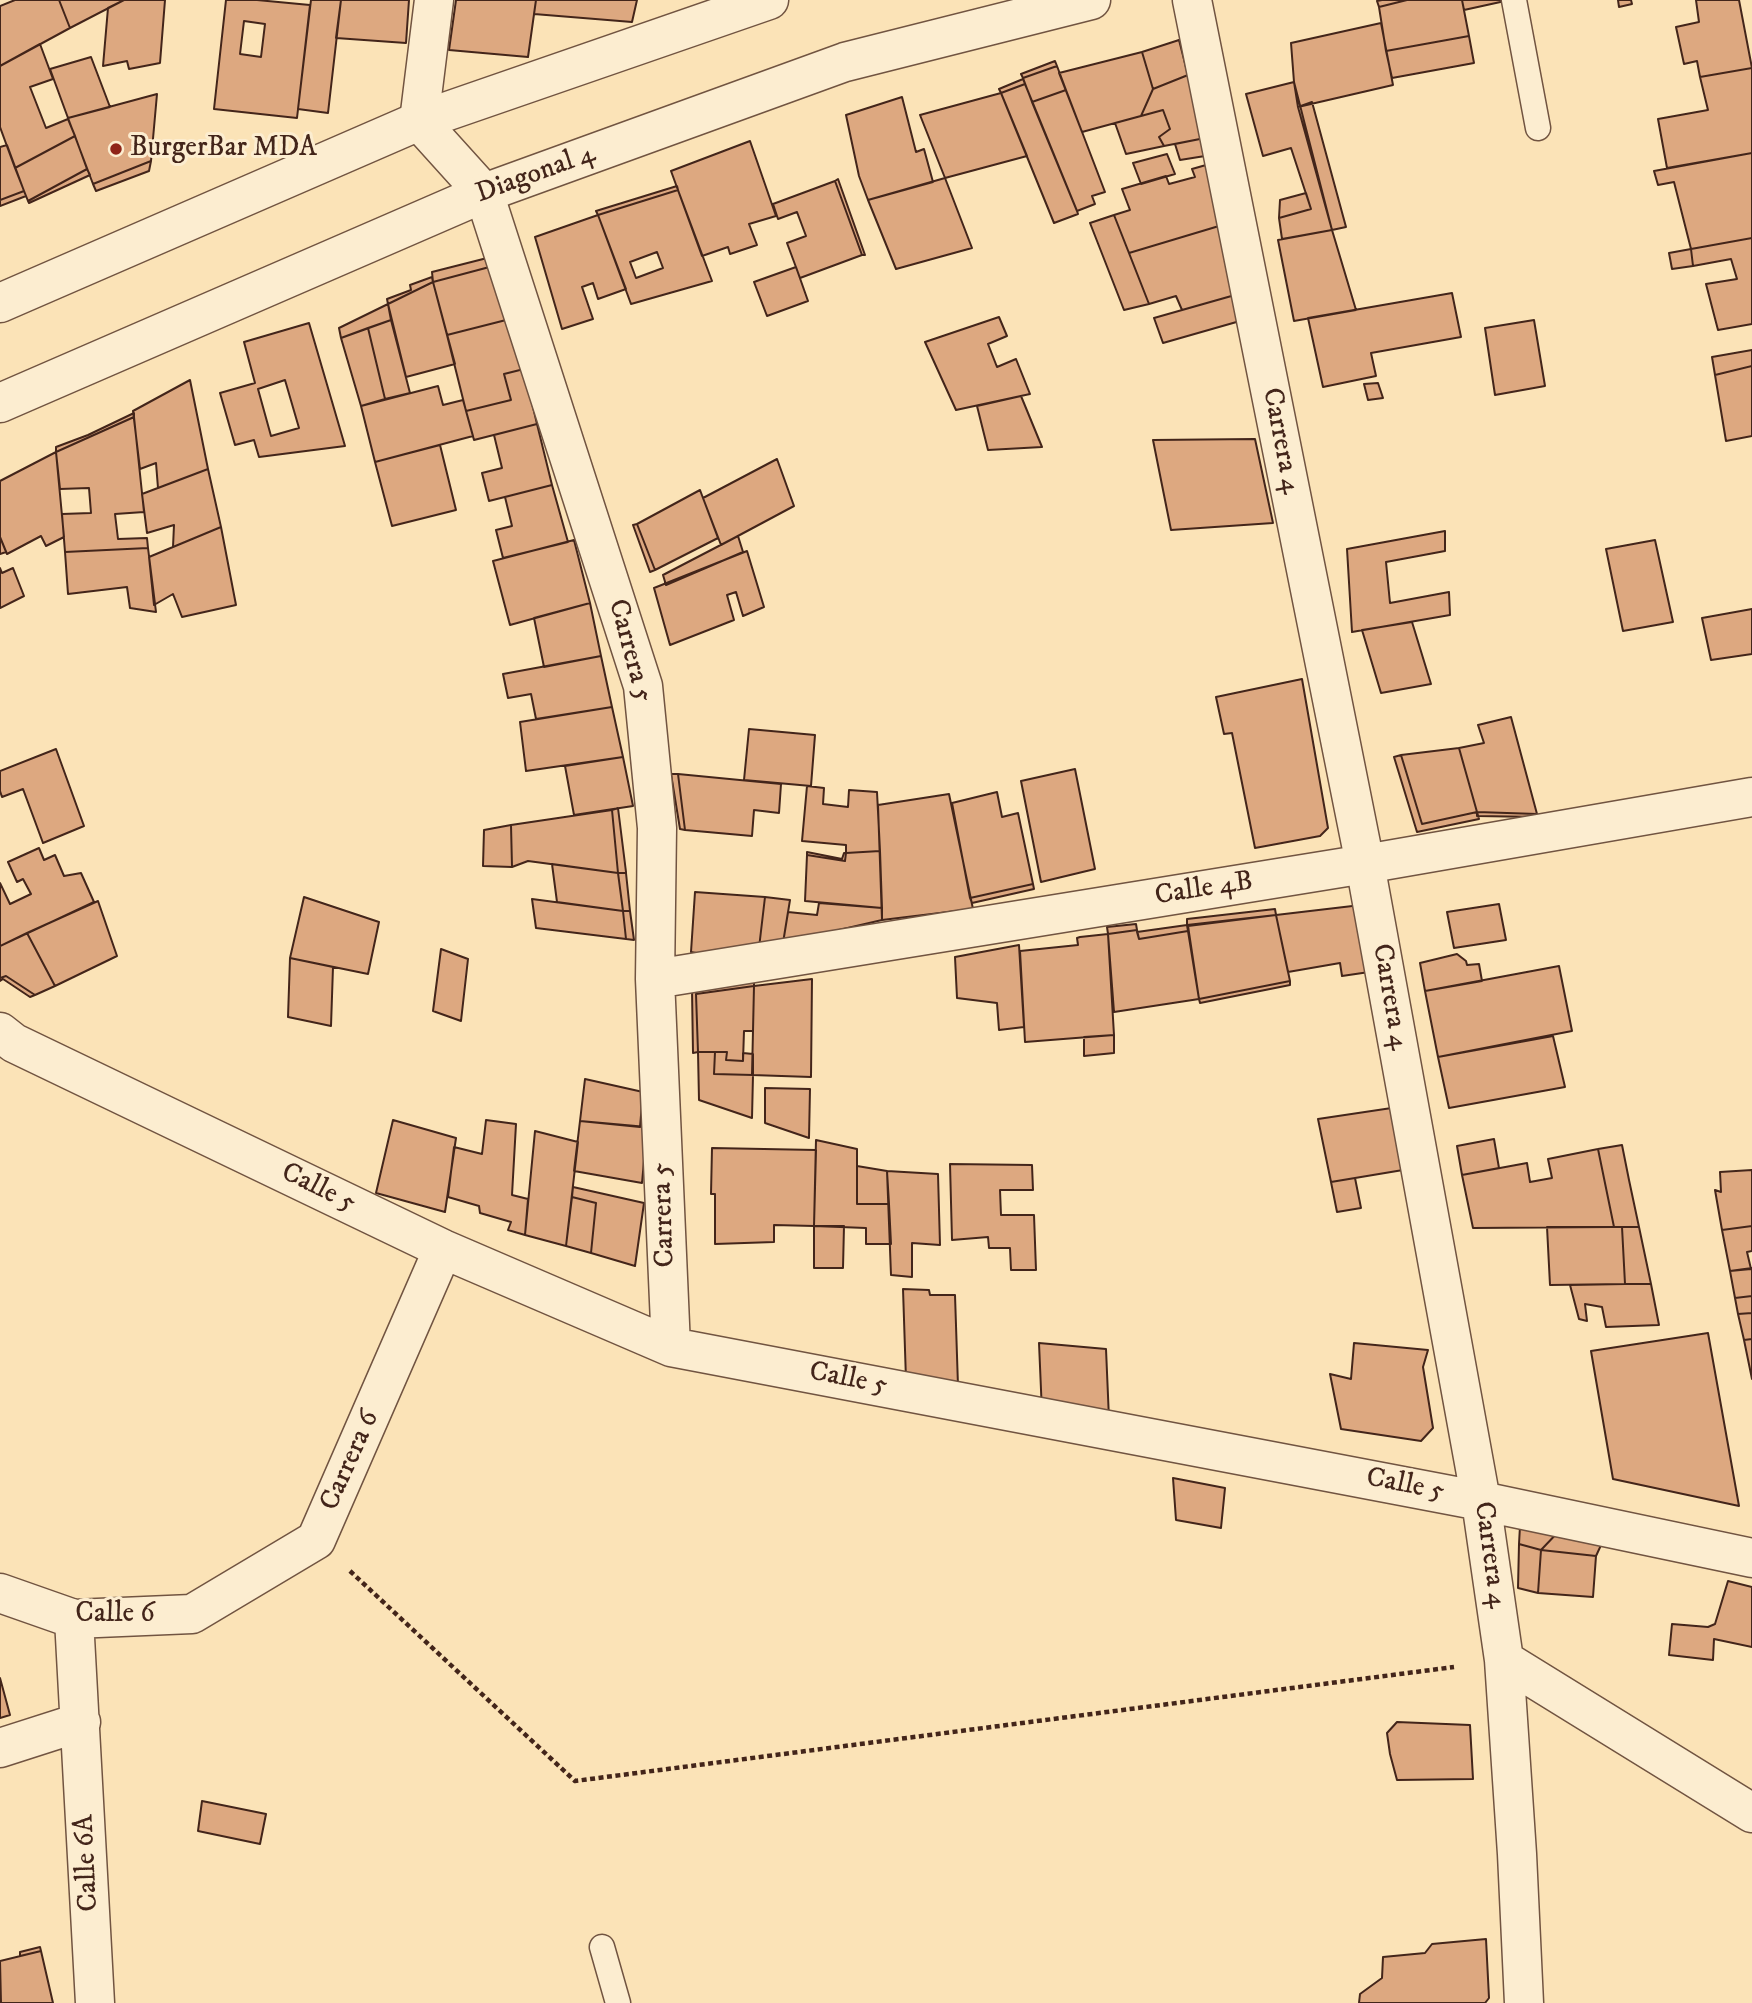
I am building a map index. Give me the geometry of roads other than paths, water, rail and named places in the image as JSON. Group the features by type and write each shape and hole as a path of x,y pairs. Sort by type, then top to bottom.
{"street":[{"path":"419,121 434,0"},
{"path":"0,303 419,121 769,0"},
{"name":"Diagonal 4","path":"0,403 484,193 845,62 1091,0"},
{"name":"Carrera 4","path":"1192,0 1365,864 1481,1501 1504,1660 1524,2003"},
{"name":"Carrera 5","path":"419,121 484,193 643,686 657,828 655,979 671,1347"},
{"name":"Calle 4B","path":"655,979 1365,864 1752,797"},
{"name":"Calle 5","path":"0,1032 14,1043 443,1249 671,1347 1481,1501 1752,1558"},
{"name":"Carrera 6","path":"192,1614 316,1540 443,1249"},
{"name":"Calle 6","path":"0,1593 75,1619 192,1614"},
{"name":"Calle 6A","path":"75,1619 94,2003"},
{"path":"1504,1660 1752,1813"},
{"path":"0,1748 81,1722"}],"lane":[{"path":"1514,0 1538,128"},
{"path":"602,1947 618,2003"}],"place":[{"name":"BurgerBar MDA","path":"116,149"}]}
